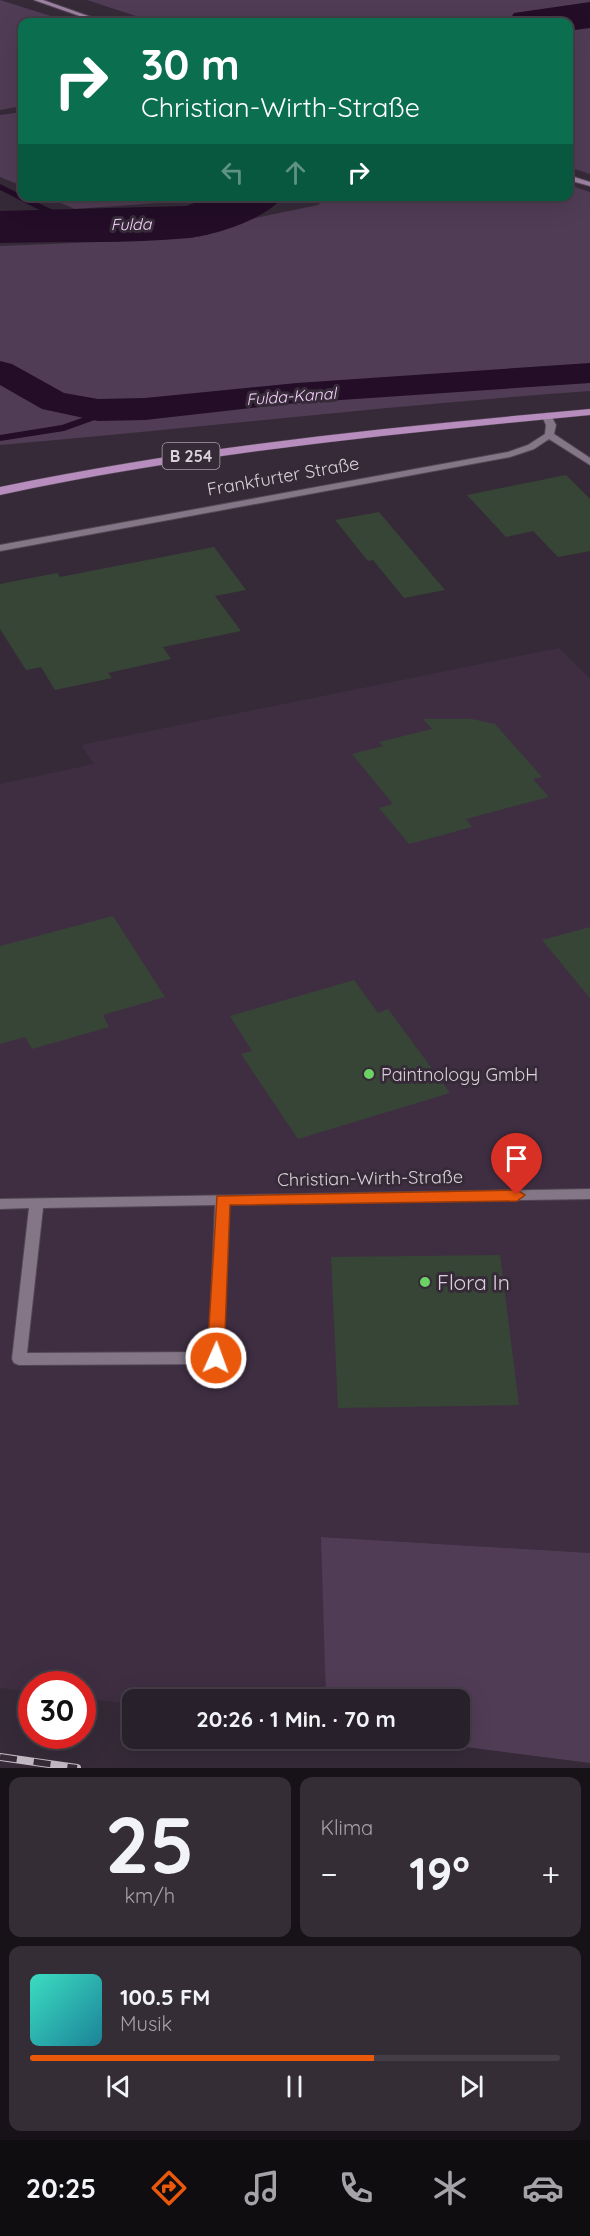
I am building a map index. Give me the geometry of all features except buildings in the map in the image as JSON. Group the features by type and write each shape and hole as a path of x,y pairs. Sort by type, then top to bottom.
{"main road":[{"name":"Frankfurter Straße","path":"0,491 97,471 361,433 590,412"}],"street":[{"path":"38,0 90,18"},
{"path":"573,179 590,184"},
{"path":"547,416 551,425 549,435 590,462"},
{"name":"Frankfurter Straße","path":"0,548 510,454 531,447 549,435"},
{"name":"Christian-Wirth-Straße","path":"0,1204 590,1194"},
{"path":"37,1203 20,1359 216,1358 222,1200"}],"shaded area":[{"path":"0,0 57,18 18,18 18,107 0,110"},
{"path":"87,0 590,0 590,174 573,168 573,18 142,18"},
{"path":"18,113 18,184 0,177 0,115"},
{"path":"573,186 590,192 590,391 0,445 0,246 150,240 318,205 322,201 573,201"},
{"path":"56,201 184,201 75,209"},
{"path":"559,648 590,679 590,1553 322,1537 326,1689 122,1689 122,1703 96,1700 96,1671 18,1671 18,1690 0,1688 0,784 94,764 81,745"},
{"path":"321,1537 590,1553 590,1763 470,1748 470,1689 326,1689"}],"waterway":[{"name":"Fulda","path":"564,18 590,15"},
{"path":"0,187 18,196"},
{"path":"28,201 74,224"},
{"name":"Fulda","path":"0,227 190,222 226,211 247,201"},
{"name":"Fulda-Kanal","path":"0,371 54,402 98,410 145,409 297,393 590,373"},
{"path":"0,438 64,428 113,410"}],"railway":[{"path":"0,1757 77,1768"}],"place":[{"name":"Paintnology GmbH","path":"369,1074"},
{"name":"Flora In","path":"425,1282"}],"route":[{"path":"216,1358 222,1200 517,1195"}]}
